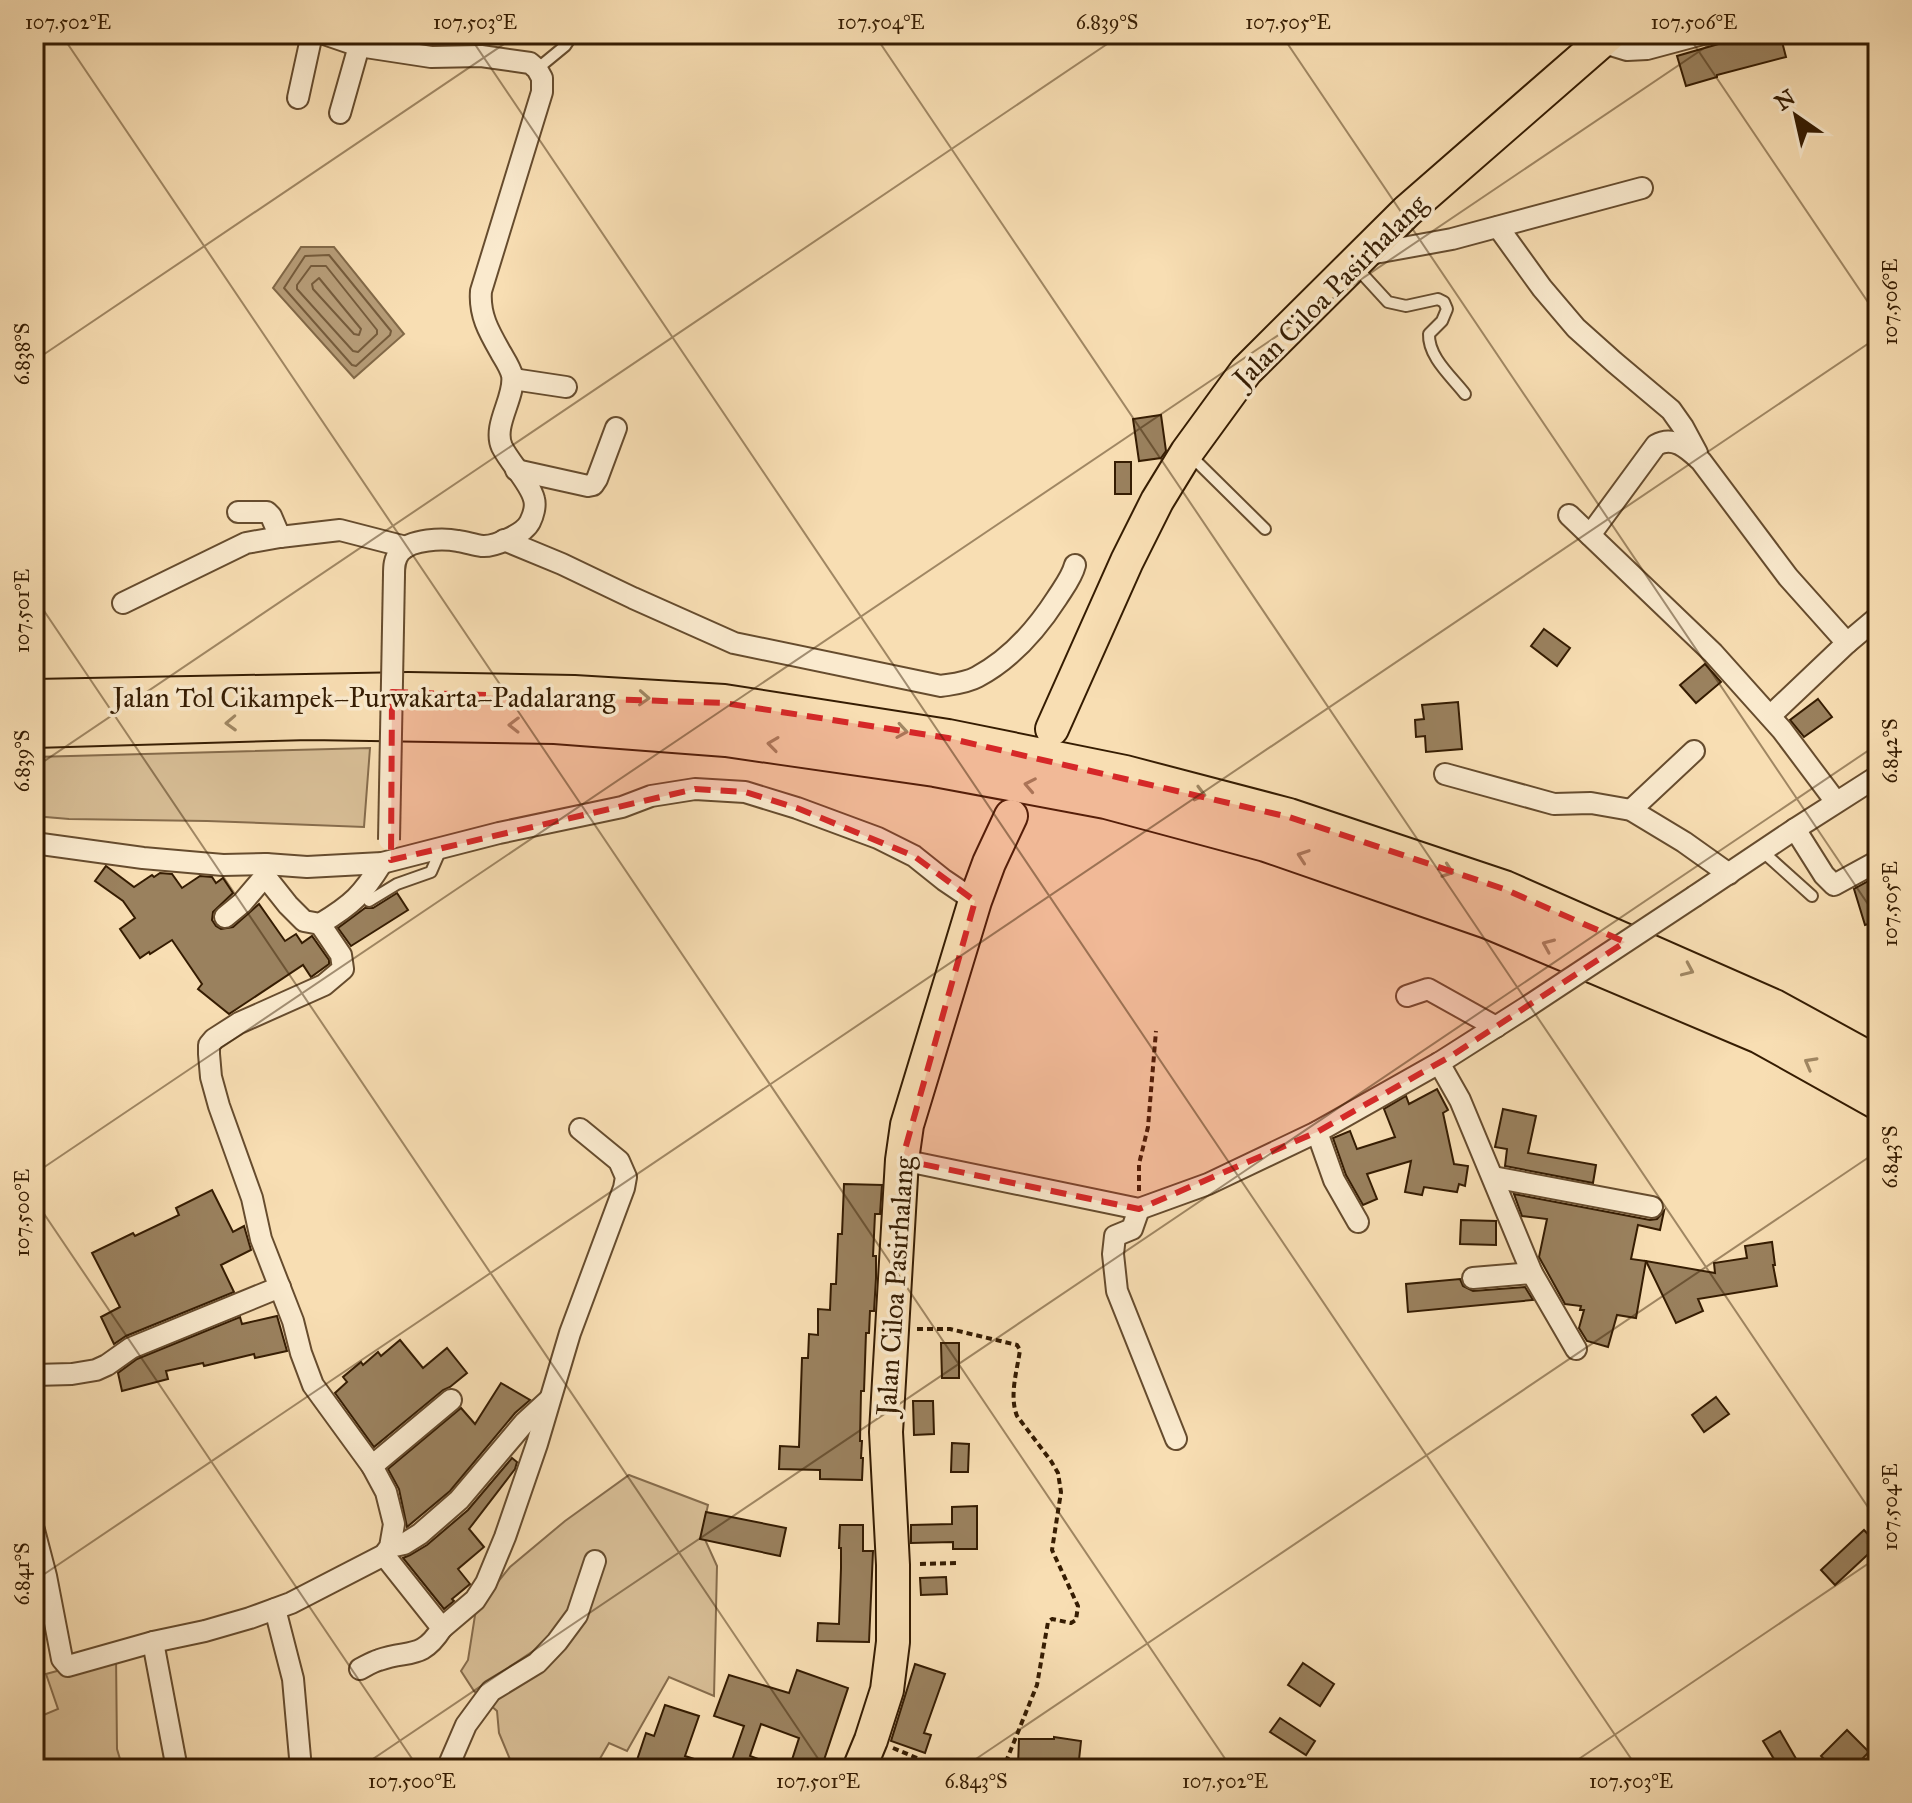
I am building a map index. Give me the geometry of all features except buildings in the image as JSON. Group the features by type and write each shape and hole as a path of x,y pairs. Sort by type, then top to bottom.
{"highway":[{"name":"Jalan Tol Cikampek–Purwakarta–Padalarang","path":"34,698 408,691 574,694 724,703 948,738 1125,774 1289,817 1504,889 1774,1008 1878,1065"},
{"name":"Jalan Tol Cikampek–Purwakarta–Padalarang","path":"34,729 309,721 571,726 726,738 935,768 1106,800 1266,843 1488,920 1760,1035 1878,1101"}],"main road":[{"name":"Jalan Ciloa Pasirhalang","path":"1052,729 1157,501 1187,452 1246,371 1429,191 1605,38"},
{"name":"Jalan Ciloa Pasirhalang","path":"865,1754 887,1690 893,1642 893,1565 886,1432 902,1160 907,1125 975,901 1011,816"}],"street":[{"path":"298,98 312,34"},
{"path":"266,870 288,905 304,921 320,924 347,908 365,889 387,854 395,560 406,547 426,541 451,540 484,546 504,540 523,532 535,508 533,496 500,442 501,422 513,379 486,326 480,303 481,291 542,92 543,83 537,69 530,63 481,56 431,57 359,46 324,34"},
{"path":"1605,38 1627,50 1647,49 1703,34"},
{"path":"340,113 359,46"},
{"path":"1359,260 1452,239 1642,188"},
{"path":"1498,227 1542,288 1576,328 1671,410 1701,461 1788,577 1847,643"},
{"path":"513,379 566,387"},
{"path":"516,470 593,485 616,428"},
{"path":"1590,535 1656,445 1665,440 1674,441 1701,461"},
{"path":"238,512 267,512 280,537"},
{"path":"1569,515 1713,653 1770,716 1836,802"},
{"path":"123,603 246,543 340,530 406,547"},
{"path":"504,540 734,643 941,686 975,678 1021,645 1049,610 1075,565"},
{"path":"1770,716 1878,617"},
{"path":"1631,810 1694,751"},
{"path":"1445,774 1554,804 1591,803 1631,810 1729,874"},
{"path":"902,1160 1139,1209 1208,1184 1317,1132 1439,1063 1878,776"},
{"path":"34,843 266,870 441,847 609,810 651,796 695,789 745,792 878,838 914,856 975,901"},
{"path":"1795,829 1824,875 1834,885 1878,861"},
{"path":"225,917 242,903 266,870"},
{"path":"320,924 341,955 343,969 324,985 239,1023 214,1039 209,1045 211,1077 252,1198 261,1239 293,1321 313,1385 372,1466 386,1492 394,1524 387,1551"},
{"path":"1407,996 1428,989 1496,1027"},
{"path":"1439,1063 1460,1100 1532,1273 1576,1349"},
{"path":"360,1669 379,1659 425,1649 442,1628 475,1600 486,1583 518,1502 570,1333 624,1188 626,1177 619,1161 580,1129"},
{"path":"1317,1132 1334,1180 1358,1222"},
{"path":"1493,1177 1652,1207"},
{"path":"1139,1209 1132,1229 1115,1236 1113,1254 1117,1291 1176,1439"},
{"path":"1473,1278 1532,1273"},
{"path":"34,1375 96,1370 131,1348 280,1287"},
{"path":"372,1466 451,1400"},
{"path":"34,1530 40,1577 62,1659 68,1666 205,1631 275,1609 404,1544 459,1500 525,1422 550,1400"},
{"path":"387,1551 442,1628"},
{"path":"447,1769 466,1725 491,1691 537,1663 577,1615 595,1561"},
{"path":"275,1609 293,1679 301,1769"},
{"path":"153,1642 177,1769"}],"lane":[{"path":"537,69 565,46 573,34"},
{"path":"1359,260 1388,302 1406,306 1438,299 1444,302 1447,309 1442,321 1429,334 1429,341 1432,352 1465,394"},
{"path":"1187,452 1265,529"},
{"path":"369,901 397,884 431,872 441,847"},
{"path":"1762,851 1812,896"}],"path":[{"path":"1139,1209 1139,1164 1148,1127 1156,1031"},
{"path":"892,1329 950,1329 1017,1345 1020,1350 1014,1410 1058,1473 1061,1492 1052,1550 1078,1606 1076,1620 1071,1623 1052,1619 1048,1622 1037,1685 1003,1769"},
{"path":"893,1565 959,1563"},
{"path":"865,1754 943,1769"}],"highlighted area":[{"path":"392,692 724,703 948,738 1289,817 1504,889 1625,942 1451,1056 1317,1132 1139,1209 902,1160 975,901 914,856 797,808 745,792 695,789 391,860"}],"shaded area":[{"path":"370,748 364,827 34,816 34,757"},
{"path":"629,1475 708,1505 702,1533 717,1566 714,1696 669,1677 627,1751 609,1743 594,1769 514,1769 499,1733 497,1711 474,1691 461,1671 468,1660 476,1609 510,1567 565,1521"},
{"path":"116,1655 117,1749 123,1769 34,1769 34,1719 58,1709 46,1674"}],"water":[{"path":"301,247 334,247 404,334 354,378 273,288"}]}
